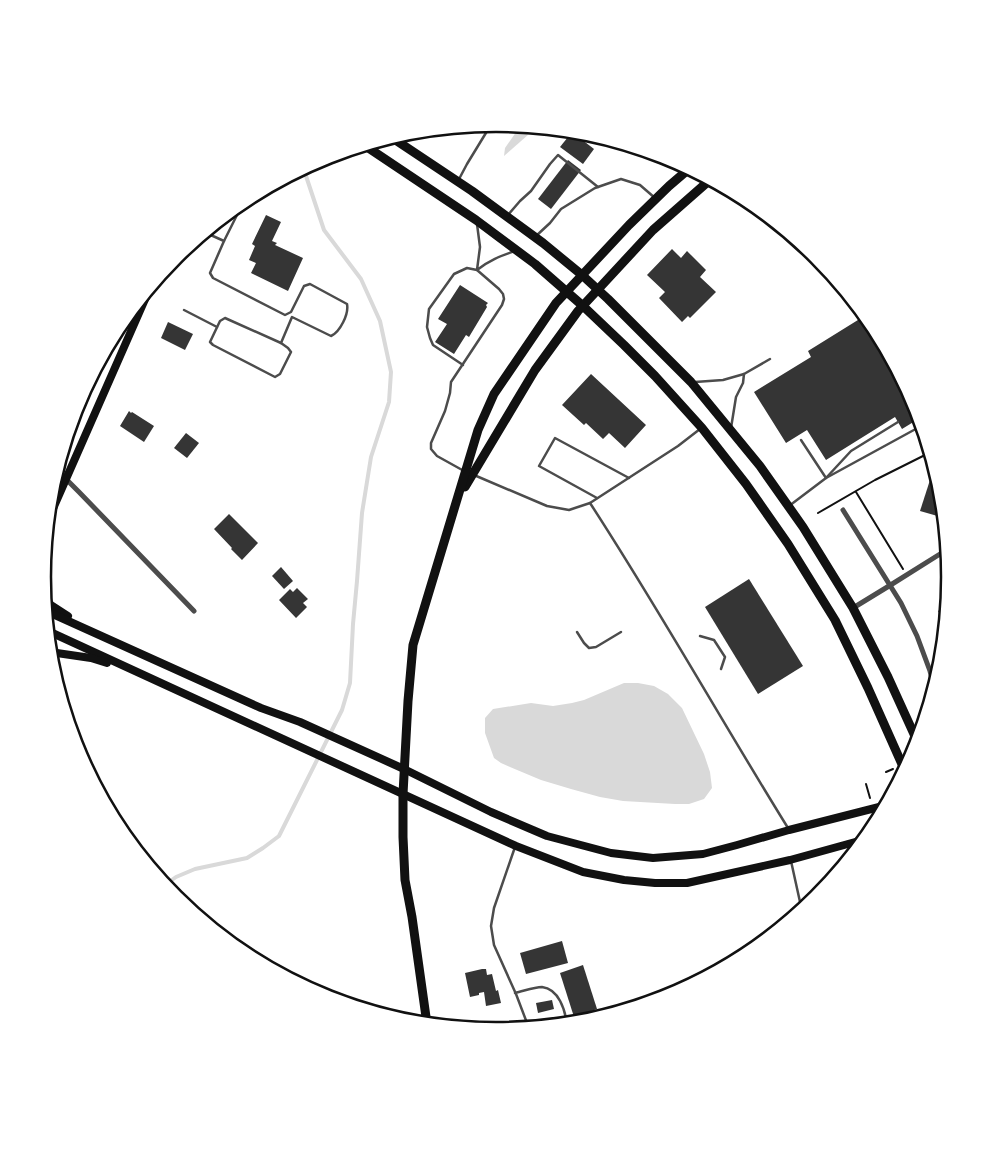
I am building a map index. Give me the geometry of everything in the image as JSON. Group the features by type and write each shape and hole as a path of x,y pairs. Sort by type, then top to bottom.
{"main road":[{"path":"399,143 536,237 582,275 691,382 760,466 803,527 853,608 913,733"},
{"path":"371,150 476,220 567,292 654,376 702,428 746,484 788,544 835,620 901,762"},
{"path":"469,473 478,430 494,394 556,303 657,198 684,174"},
{"path":"426,1016 405,880 403,794 408,701 413,645 458,498 469,473 535,370 583,306 653,230 705,184"},
{"path":"59,494 141,309"},
{"path":"52,606 77,625"},
{"path":"53,614 262,708 300,722 378,757 491,812 547,836 611,854 653,858 703,854 877,807"},
{"path":"55,634 516,846 584,872 624,880 655,883 687,883 790,860 853,843"},
{"path":"58,653 91,658 145,675"}],"street":[{"path":"63,476 194,611"},
{"path":"843,510 901,604 917,636 931,674"},
{"path":"853,608 941,553"}],"lane":[{"path":"458,182 487,132"},
{"path":"507,216 520,200 531,192 558,155 598,187"},
{"path":"536,237 561,209 598,187 621,179 640,185 657,198"},
{"path":"237,216 210,273 213,278 292,318 331,336 336,334 348,311 347,304 310,284 304,286 291,312 285,314"},
{"path":"476,220 480,247 478,270"},
{"path":"211,235 224,241"},
{"path":"478,270 496,258 517,251"},
{"path":"463,365 433,345 427,327 429,309 454,274 467,268 478,270 500,289 504,300 502,305 463,365 451,382 445,411 431,443 432,449 437,456 469,473 547,506 569,510 590,503 678,446 702,428"},
{"path":"184,310 217,327"},
{"path":"225,318 281,343 291,352 280,374 275,376 210,342 220,321 225,318"},
{"path":"281,343 292,318"},
{"path":"691,382 723,380 744,374 770,359"},
{"path":"731,430 736,397 743,383 744,374"},
{"path":"826,478 851,452 898,422"},
{"path":"788,506 826,478 916,429"},
{"path":"597,498 539,466 555,438 629,478"},
{"path":"801,440 826,478"},
{"path":"590,503 640,581 789,830"},
{"path":"577,632 584,644 589,648 621,632"},
{"path":"700,636 714,640 725,657 721,669"},
{"path":"516,846 494,908 491,926 494,945 527,1021"},
{"path":"790,860 800,902"},
{"path":"515,993 544,987 549,989 558,998 565,1017"}],"path":[{"path":"818,513 925,455"},
{"path":"856,491 907,575"}],"shaded area":[{"path":"516,133 530,133 504,156 505,148"},
{"path":"624,683 654,686 668,694 682,708 704,754 710,772 712,788 704,799 689,804 675,804 623,801 600,797 541,780 501,763 494,758 485,733 485,718 493,709 531,703 553,706 572,703 584,700"}],"building":[{"path":"567,138 582,140 594,149 583,164 560,147"},
{"path":"568,160 581,170 551,209 538,199"},
{"path":"266,215 281,222 272,241 277,243 275,245 303,258 288,291 251,273 256,263 249,260 255,246 252,244"},
{"path":"672,249 681,258 687,251 706,270 700,277 716,292 690,318 688,316 682,322 659,298 665,292 647,275"},
{"path":"460,285 488,303 469,337 466,335 454,354 435,342 447,324 438,319"},
{"path":"859,319 896,380 914,422 902,429 895,417 826,460 807,430 786,443 754,392 811,357 808,351"},
{"path":"168,322 193,334 185,350 161,338"},
{"path":"591,374 646,425 625,448 609,433 603,439 562,405"},
{"path":"129,411 154,426 144,442 120,426"},
{"path":"186,433 199,443 187,458 174,448"},
{"path":"930,480 931,480 937,516 920,511"},
{"path":"229,514 258,543 242,560 214,529"},
{"path":"281,567 293,581 284,589 272,576"},
{"path":"749,579 803,666 758,694 705,607"},
{"path":"297,588 308,599 303,603 307,607 296,618 279,600 290,589 293,592"},
{"path":"562,941 568,963 526,974 520,953"},
{"path":"583,965 597,1009 573,1015 560,973"},
{"path":"486,969 487,975 492,974 501,1003 486,1006 484,992 470,997 465,973"},
{"path":"552,1000 554,1009 538,1013 536,1003"}],"waterway":[{"path":"171,881 195,869 247,858 279,836 342,710 350,683 362,513 371,457 389,402 391,372 380,321 361,279 324,230 306,175"}]}
